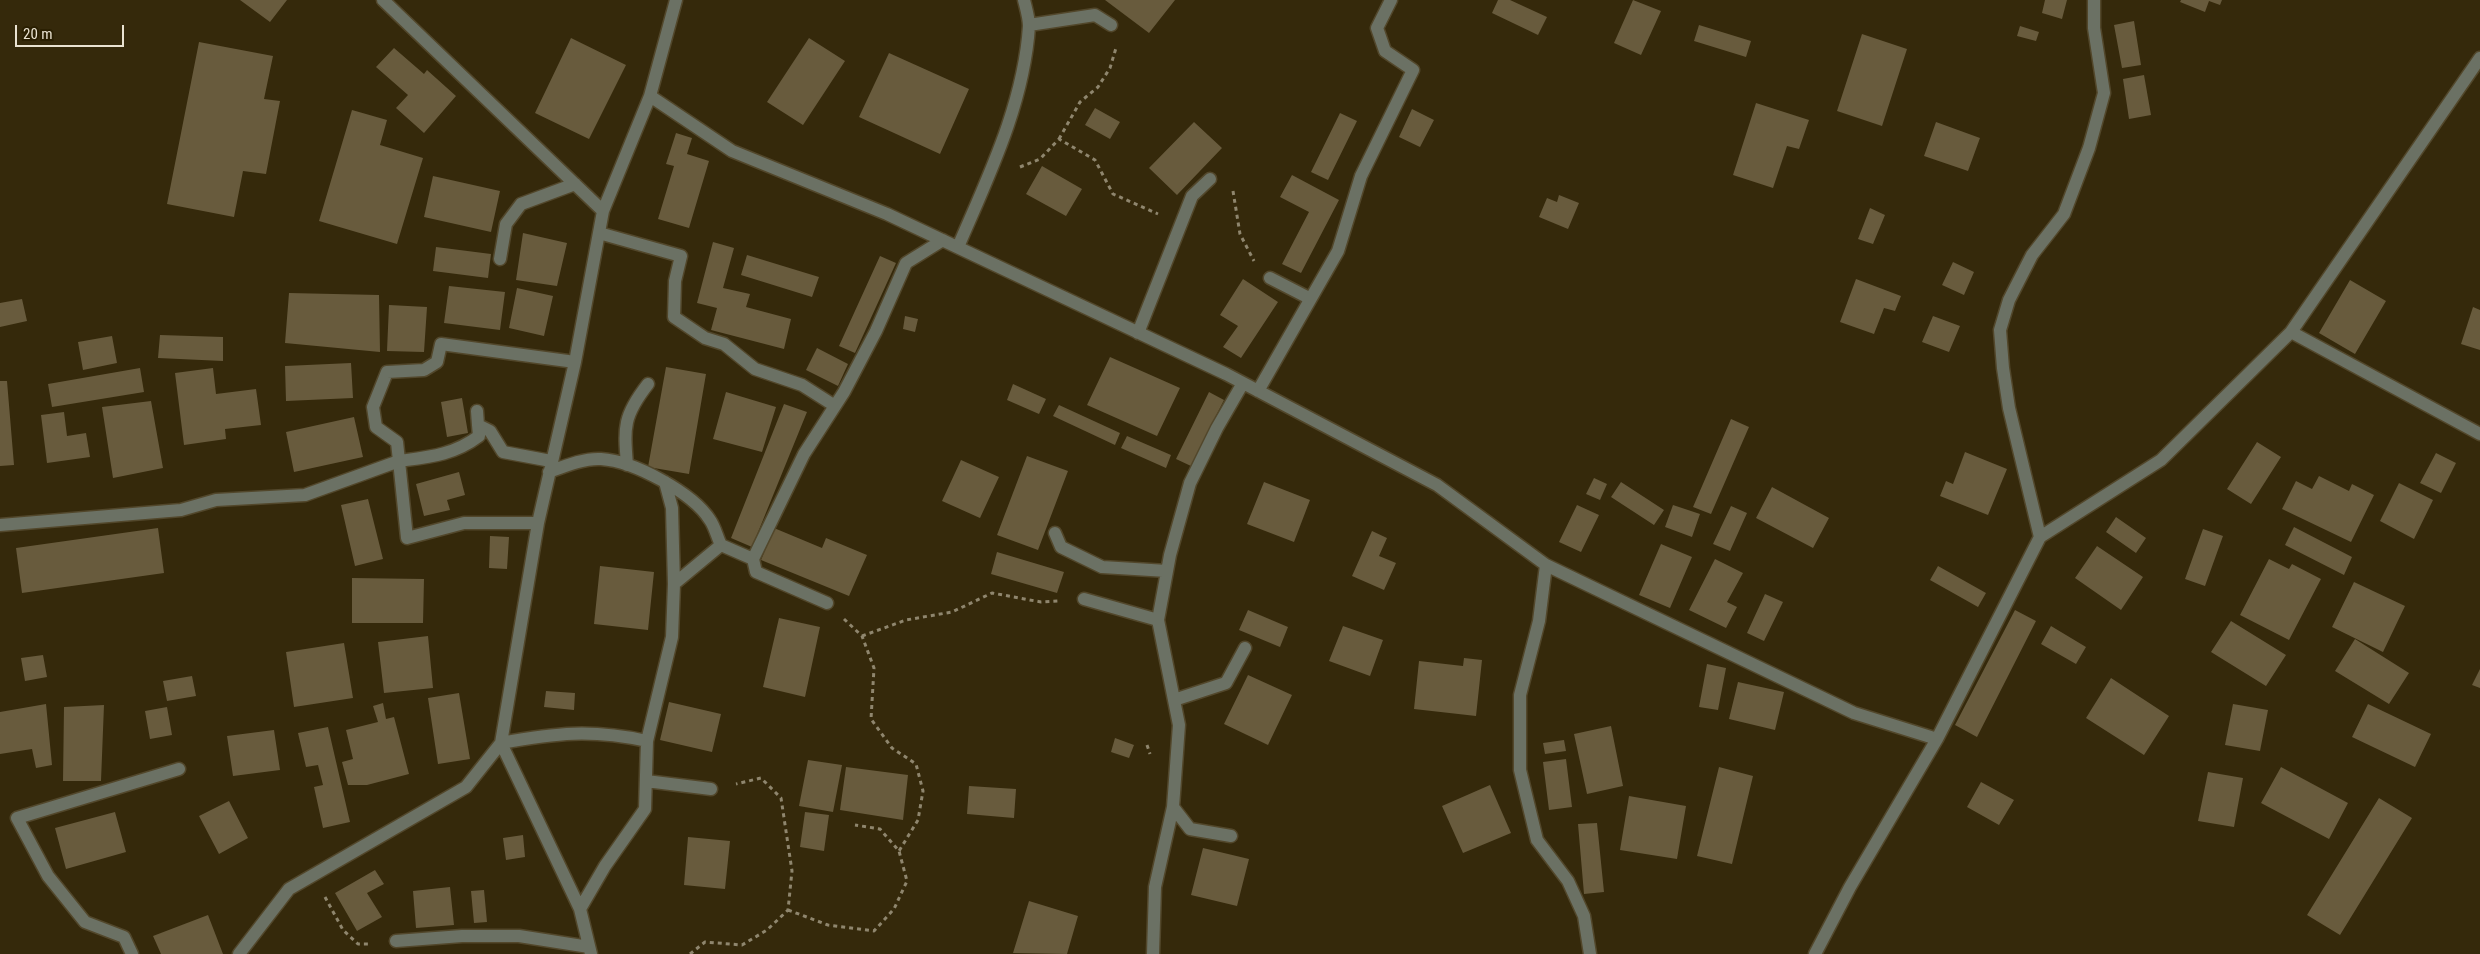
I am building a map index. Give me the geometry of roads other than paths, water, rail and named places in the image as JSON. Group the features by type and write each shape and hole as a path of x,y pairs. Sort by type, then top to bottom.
{"street":[{"path":"383,0 603,211"},
{"path":"239,954 289,889 466,787 501,743 538,523 575,362 603,211 650,96 676,0"},
{"path":"958,247 996,157 1016,101 1029,25 1024,0"},
{"path":"1258,391 1309,298 1338,251 1362,176 1413,70 1385,51 1377,28 1391,0"},
{"path":"2040,537 2009,408 2000,330 2009,300 2032,255 2064,214 2089,148 2104,93 2094,28 2094,0"},
{"path":"1029,25 1095,15 1112,25"},
{"path":"1814,954 1850,887 1937,739 2040,537 2161,460 2291,332 2480,58"},
{"path":"650,96 732,151 887,214 1258,391 1437,485 1546,565 1854,713 1937,739"},
{"path":"1138,333 1192,196 1210,179"},
{"path":"500,259 506,224 521,204 576,184"},
{"path":"599,233 682,256 675,281 674,317 706,338 724,344 755,369 802,384 834,406"},
{"path":"827,603 756,572 753,560 804,454 834,406 876,331 906,263 943,240"},
{"path":"1270,278 1309,298"},
{"path":"2291,332 2480,434"},
{"path":"538,523 464,523 407,538 397,442 376,427 373,406 388,372 424,370 437,362 441,344 575,362"},
{"path":"1153,954 1155,887 1173,807 1179,725 1158,620 1167,571 1190,483 1242,383"},
{"path":"627,465 624,428 632,404 648,384"},
{"path":"0,525 180,510 216,500 305,495 399,460 442,455 466,446 478,436 476,412"},
{"path":"478,425 490,431 503,452 550,467 601,459 627,465 665,482 682,493 710,520 721,545 753,560"},
{"path":"580,909 605,866 646,809 647,741 672,636 674,584 672,508 665,482"},
{"path":"1055,533 1062,547 1102,567 1167,571"},
{"path":"674,584 721,545"},
{"path":"1546,565 1539,621 1520,696 1520,770 1537,840 1568,881 1584,916 1590,954"},
{"path":"1084,599 1158,620"},
{"path":"1174,700 1226,683 1245,648"},
{"path":"501,743 556,733 611,733 647,741"},
{"path":"396,941 462,936 519,936 590,950 580,909 501,743"},
{"path":"132,954 124,937 85,922 48,876 17,818 179,769"},
{"path":"646,781 711,789"},
{"path":"1173,807 1190,829 1232,836"}]}
